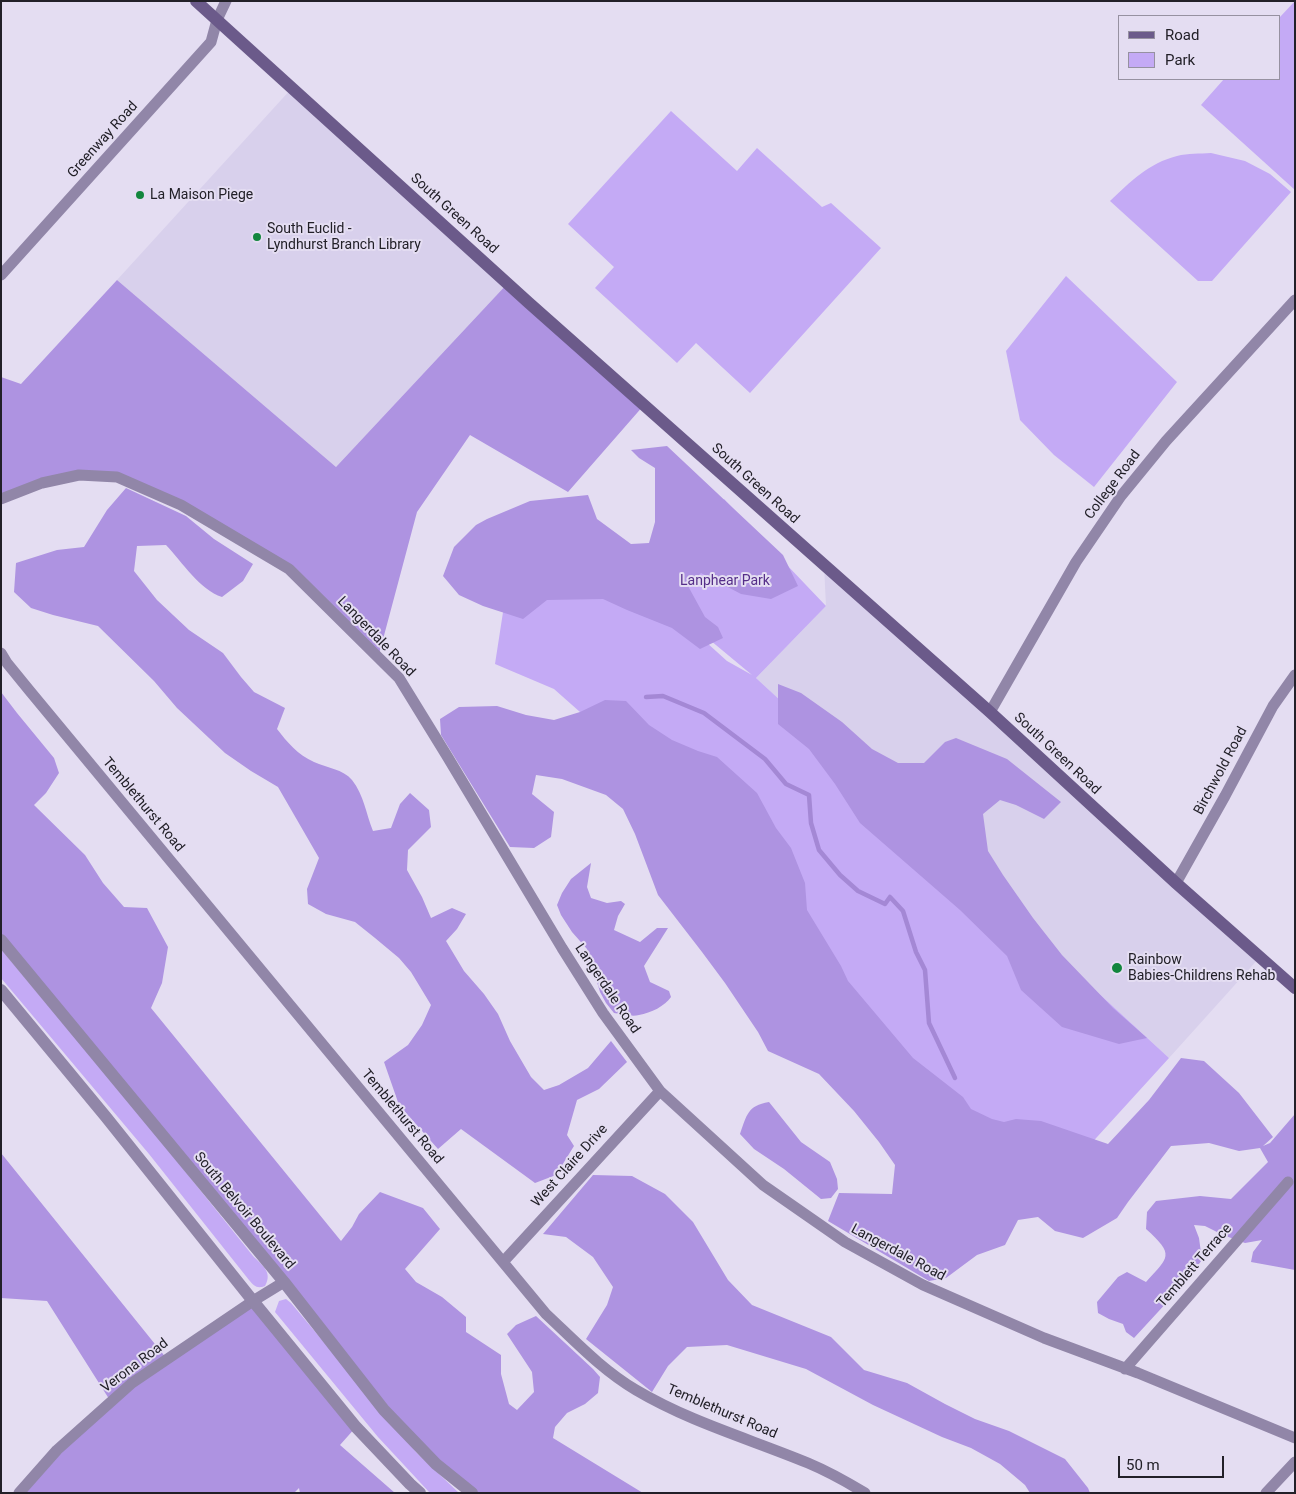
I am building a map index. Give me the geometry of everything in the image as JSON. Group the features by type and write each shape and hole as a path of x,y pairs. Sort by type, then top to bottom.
{"main road":[{"name":"South Green Road","path":"196,1 524,298 990,712 1176,883 1295,988"}],"street":[{"name":"Greenway Road","path":"1,276 211,42 217,20 226,1"},
{"name":"College Road","path":"990,712 1076,562 1120,496 1166,441 1295,300"},
{"name":"Langerdale Road","path":"1,499 42,484 79,475 117,477 181,505 289,569 399,678 603,1013 660,1090 764,1186 845,1242 923,1285 1044,1338 1295,1438"},
{"name":"Temblethurst Road","path":"1,653 35,698 546,1314 609,1372 636,1390 695,1420 809,1463 865,1493"},
{"name":"Birchwold Road","path":"1176,883 1273,706 1295,675"},
{"name":"South Belvoir Boulevard","path":"1,940 284,1282 384,1410 436,1464 472,1493"},
{"path":"1,990 356,1427 420,1493"},
{"name":"West Claire Drive","path":"503,1262 660,1090"},
{"name":"Temblett Terrace","path":"1125,1369 1288,1182"},
{"name":"Verona Road","path":"19,1493 57,1450 132,1383 284,1282"},
{"path":"1266,1493 1295,1462"}],"shaded area":[{"path":"292,88 508,283 336,467 117,280"},
{"path":"824,565 1260,957 1169,1058 756,678 826,606"}],"green space":[{"path":"1295,1 1295,190 1201,105 1223,80 1281,80 1281,16"},
{"path":"671,111 737,171 757,148 822,207 831,203 881,248 750,393 696,343 677,363 595,288 614,267 568,224"},
{"path":"1211,153 1245,161 1270,174 1291,192 1212,281 1198,281 1110,201 1133,180 1158,163 1181,155"},
{"path":"1066,276 1177,382 1094,487 1054,455 1020,420 1006,351"},
{"path":"117,280 336,467 508,283 644,405 568,492 470,435 417,512 378,658 289,569 181,505 117,477 79,475 1,499 1,377 21,384"},
{"name":"Lanphear Park","path":"667,446 783,555 798,586 771,599 741,594 701,573 688,586 705,617 718,627 723,638 700,649 672,628 603,599 547,600 523,619 483,606 459,595 443,576 454,547 476,525 530,501 588,495 597,519 631,544 649,543 655,522 655,468 639,458 631,450"},
{"path":"126,488 186,516 214,539 253,564 243,581 222,597 199,582 166,545 137,546 134,571 157,600 189,630 223,653 254,692 285,708 277,729 289,743 308,759 339,771 352,780 362,798 373,831 391,828 400,804 410,793 429,810 431,827 408,850 407,870 431,918 452,908 466,914 457,929 446,941 464,971 498,1014 510,1041 531,1077 544,1090 559,1085 588,1068 611,1041 627,1062 599,1089 577,1100 567,1135 574,1146 556,1175 535,1183 461,1129 438,1149 399,1105 384,1062 408,1045 422,1025 431,1005 411,972 399,958 375,938 355,922 326,914 308,904 307,889 319,858 278,787 225,753 177,708 154,681 98,626 31,608 14,592 16,563 57,550 84,547 107,510"},
{"name":"Lanphear Park","path":"724,499 826,606 756,678 1169,1058 1067,1170 1000,1151 580,712 554,689 495,664 512,554 655,596 727,661 752,675 645,586"},
{"path":"778,684 801,693 842,722 872,749 898,763 924,763 945,742 956,738 1007,759 1061,802 1044,819 1016,805 1000,800 983,814 988,851 1033,918 1062,955 1113,1008 1147,1038 1119,1044 1062,1027 1021,990 1007,956 960,910 860,823 835,784 809,749 778,724"},
{"path":"1,692 54,758 59,773 46,793 34,805 85,855 103,883 124,907 147,908 168,947 162,983 151,1008 341,1241 359,1214 380,1192 423,1208 440,1229 405,1269 416,1282 442,1297 466,1317 466,1332 501,1355 501,1374 509,1404 517,1410 534,1392 532,1372 507,1334 516,1325 536,1316 593,1369 600,1377 598,1393 585,1404 567,1413 555,1427 553,1438 643,1493 472,1493 436,1464 1,940"},
{"path":"605,700 626,701 649,725 672,740 717,757 757,793 776,828 791,848 805,883 807,910 848,981 913,1058 963,1097 971,1109 992,1119 1004,1122 1016,1119 1041,1121 1108,1144 1149,1100 1181,1058 1204,1061 1239,1093 1273,1137 1263,1146 1270,1143 1295,1114 1295,1270 1251,1262 1253,1252 1262,1240 1245,1243 1205,1226 1194,1225 1199,1238 1202,1260 1181,1287 1134,1338 1126,1332 1123,1324 1098,1313 1097,1302 1118,1277 1127,1272 1146,1282 1164,1261 1165,1251 1146,1229 1147,1212 1156,1201 1200,1196 1231,1199 1268,1162 1260,1148 1239,1151 1209,1143 1171,1146 1117,1218 1083,1238 1055,1231 1038,1217 1018,1220 1005,1245 977,1255 946,1278 929,1281 828,1221 839,1193 892,1194 895,1165 854,1111 819,1074 768,1051 758,1032 725,983 658,895 635,834 623,809 606,795 562,779 536,775 532,794 554,812 551,837 534,848 510,847 441,735 440,719 459,707 497,706 526,715 554,720 580,712"},
{"path":"591,863 587,887 591,898 607,903 621,901 625,904 618,916 614,930 640,942 657,928 668,928 644,966 650,982 669,991 671,997 653,1011 636,1016 614,1013 600,992 587,949 572,932 561,915 557,905 562,893 571,879"},
{"path":"1,949 263,1266 268,1277 265,1286 258,1287 251,1282 149,1154 1,978"},
{"path":"769,1102 801,1142 830,1162 837,1179 838,1189 831,1198 821,1199 784,1169 754,1149 740,1134 749,1112 756,1106"},
{"path":"1,1153 167,1359 253,1301 356,1427 340,1445 395,1493 300,1493 299,1488 294,1493 19,1493 111,1402 47,1301 1,1298"},
{"path":"593,1175 632,1176 665,1194 693,1222 728,1280 752,1305 831,1337 864,1370 907,1383 975,1419 1009,1431 1065,1459 1090,1493 1030,1493 1025,1485 1000,1464 971,1448 942,1437 873,1405 806,1369 727,1345 687,1347 668,1366 652,1392 586,1339 607,1305 613,1287 593,1257 566,1237 543,1234"},
{"path":"286,1299 417,1453 459,1493 430,1493 378,1437 275,1312 279,1301"}],"waterway":[{"path":"646,697 663,696 704,713 765,759 786,784 809,795 811,823 819,850 840,875 858,891 885,904 890,897 903,911 916,952 925,970 929,1023 955,1078"}],"place":[{"name":"La Maison Piege","path":"140,195"},
{"name":"South Euclid - Lyndhurst Branch Library","path":"257,237"},
{"name":"Rainbow Babies-Childrens Rehab","path":"1117,968"}]}
